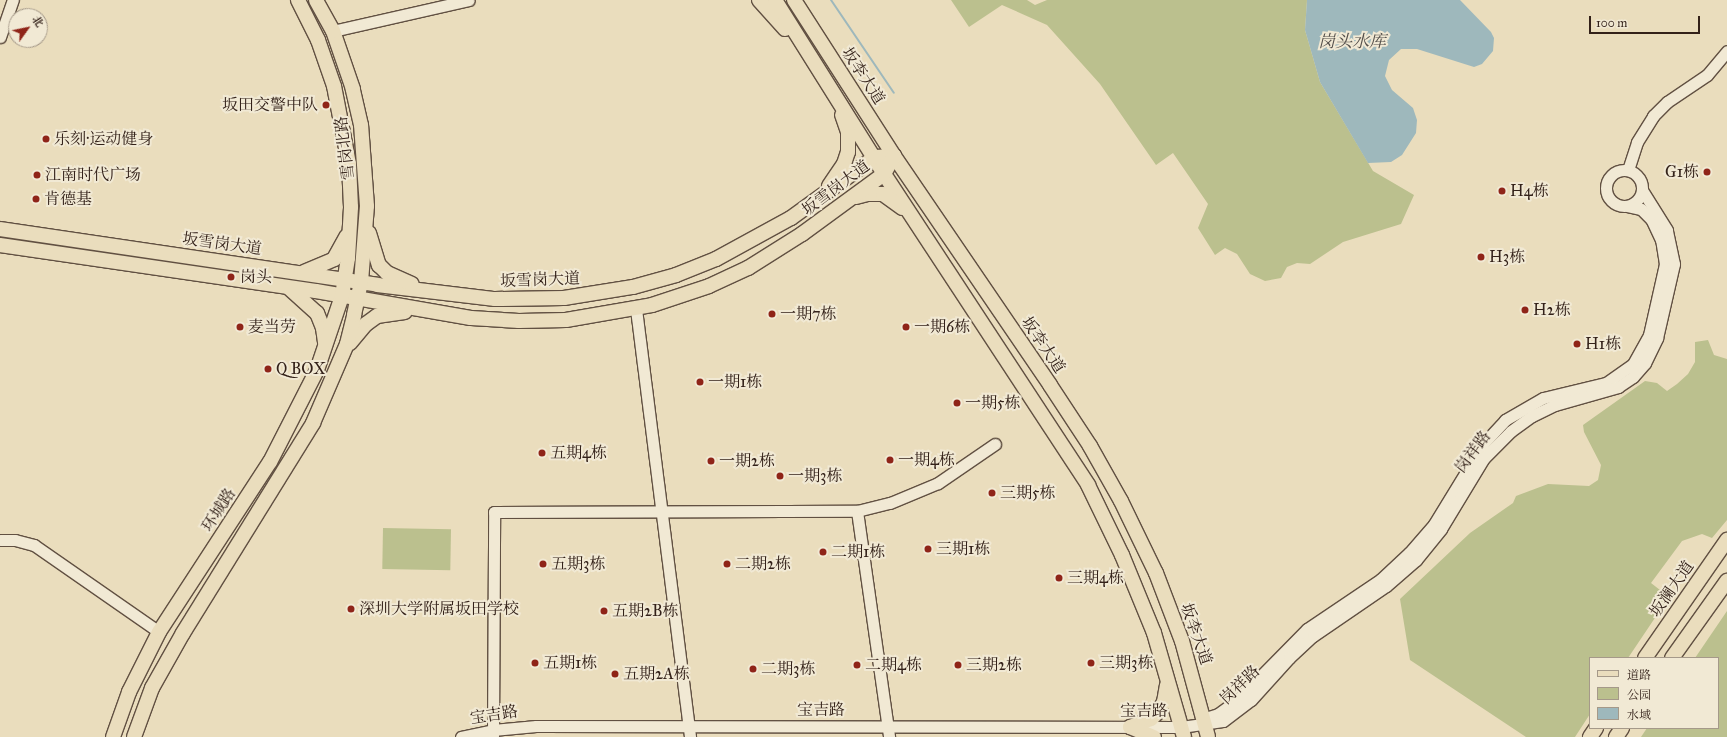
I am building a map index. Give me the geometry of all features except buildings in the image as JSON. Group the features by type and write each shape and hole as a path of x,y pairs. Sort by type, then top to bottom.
{"main road":[{"name":"雪岗北路","path":"298,0 318,40 340,109 348,164 349,232 342,296"},
{"name":"雪岗北路","path":"316,0 333,31 353,89 361,125 365,169 366,222 358,300"},
{"path":"759,0 812,59"},
{"name":"坂李大道","path":"776,0 875,157 884,174 1088,485 1122,555 1154,633 1183,732"},
{"name":"坂李大道","path":"794,0 894,156 1090,446 1120,501 1156,573 1182,641 1206,726"},
{"path":"825,193 844,164 848,152 848,132 836,96"},
{"name":"坂雪岗大道","path":"0,229 361,282 426,289 472,297 518,299 564,298 633,287 696,267 735,250 791,218 875,157 894,156"},
{"name":"坂雪岗大道","path":"0,245 287,287 471,318 526,322 582,318 636,309 689,294 748,268 791,242 884,174 894,156"},
{"path":"836,208 861,195 878,193 893,199 916,222"},
{"path":"366,222 379,265 391,275 426,289"},
{"path":"298,273 312,270 334,259 349,232"},
{"path":"287,287 317,313 323,328 325,345"},
{"name":"环城路","path":"113,737 129,692 159,632 270,462 317,370 342,296"},
{"path":"134,737 152,688 183,633 313,423 343,355 358,300"},
{"path":"343,355 356,335 377,316 425,310"},
{"name":"坂澜大道","path":"1646,657 1727,540"},
{"path":"1673,657 1727,581"},
{"path":"1130,727 1150,719 1158,711 1164,702 1168,680"},
{"path":"1130,727 1154,737"}],"street":[{"path":"0,37 13,0"},
{"path":"333,31 469,0"},
{"path":"1628,170 1637,142 1653,116 1667,102 1707,74 1727,52"},
{"path":"1628,170 1639,178 1642,190 1637,200 1627,206 1614,204 1606,194 1607,181 1616,171 1628,170"},
{"name":"岗祥路","path":"1183,732 1223,721 1242,708 1313,636 1386,586 1416,560 1441,529 1484,458 1511,431 1532,416 1555,406 1609,391 1626,382 1639,370 1650,355 1657,338 1674,264 1667,230 1642,190"},
{"name":"岗祥路","path":"1206,726 1218,714 1236,701 1307,629 1381,579 1409,553 1434,524 1483,444 1505,420 1543,398 1606,383 1633,364 1649,335 1665,264 1662,240 1651,219 1641,209 1627,206"},
{"path":"636,309 690,731"},
{"path":"493,734 494,512 857,511 890,503 938,483 995,444"},
{"path":"857,511 889,732"},
{"path":"0,540 15,540 34,545 159,632"},
{"name":"宝吉路","path":"461,737 493,734 536,726 690,731 889,732 1130,727 1183,732"}],"green space":[{"path":"951,0 1027,0 1035,5 1047,0 1307,0 1305,30 1320,82 1373,171 1414,195 1401,224 1343,242 1310,264 1297,263 1287,267 1281,278 1265,281 1250,274 1237,254 1225,248 1215,255 1198,228 1208,204 1173,153 1156,165 1100,84 1047,25 1002,5 969,27"},
{"path":"1708,340 1714,355 1727,359 1727,520 1712,538 1702,534 1682,541 1651,583 1669,597 1629,657 1589,657 1589,716 1575,737 1526,737 1410,660 1400,599 1470,533 1513,503 1516,496 1548,484 1589,486 1598,480 1601,465 1584,432 1583,425 1645,381 1657,383 1667,391 1677,384 1688,374 1695,362 1695,342"},
{"path":"383,528 451,529 450,570 382,569"},
{"path":"1727,611 1727,737 1641,737 1646,729 1719,729 1719,657 1696,657"}],"water":[{"name":"岗头水库","path":"1307,0 1460,0 1491,32 1494,38 1493,51 1482,64 1474,67 1417,49 1401,49 1389,60 1385,76 1392,90 1413,108 1417,120 1416,133 1402,155 1391,162 1368,163 1320,82 1305,30"}],"waterway":[{"path":"831,0 894,93"}],"place":[{"name":"坂田交警中队","path":"326,105"},
{"name":"乐刻·运动健身","path":"46,139"},
{"name":"G1栋","path":"1707,172"},
{"name":"江南时代广场","path":"37,175"},
{"name":"H4栋","path":"1502,191"},
{"name":"肯德基","path":"36,199"},
{"name":"H3栋","path":"1481,257"},
{"name":"岗头","path":"231,277"},
{"name":"H2栋","path":"1525,310"},
{"name":"一期7栋","path":"772,314"},
{"name":"麦当劳","path":"240,327"},
{"name":"一期6栋","path":"906,327"},
{"name":"H1栋","path":"1577,344"},
{"name":"Q BOX","path":"268,369"},
{"name":"一期1栋","path":"700,382"},
{"name":"一期5栋","path":"957,403"},
{"name":"五期4栋","path":"542,453"},
{"name":"一期4栋","path":"890,460"},
{"name":"一期2栋","path":"711,461"},
{"name":"一期3栋","path":"780,476"},
{"name":"三期5栋","path":"992,493"},
{"name":"三期1栋","path":"928,549"},
{"name":"二期1栋","path":"823,552"},
{"name":"五期3栋","path":"543,564"},
{"name":"二期2栋","path":"727,564"},
{"name":"三期4栋","path":"1059,578"},
{"name":"深圳大学附属坂田学校","path":"351,609"},
{"name":"五期2B栋","path":"604,611"},
{"name":"五期1栋","path":"535,663"},
{"name":"三期3栋","path":"1091,663"},
{"name":"二期4栋","path":"857,665"},
{"name":"三期2栋","path":"958,665"},
{"name":"二期3栋","path":"753,669"},
{"name":"五期2A栋","path":"615,674"}]}
